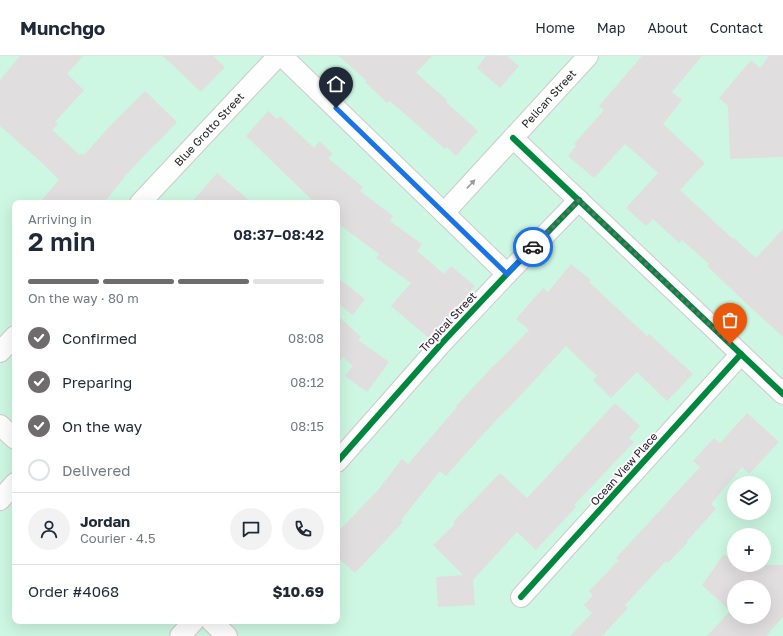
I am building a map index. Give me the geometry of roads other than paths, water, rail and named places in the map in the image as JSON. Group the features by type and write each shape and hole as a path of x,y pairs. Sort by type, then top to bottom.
{"street":[{"name":"Blue Grotto Street","path":"143,200 278,56"},
{"path":"282,56 507,274"},
{"name":"Pelican Street","path":"444,213 588,56"},
{"path":"513,138 783,394"},
{"name":"Tropical Street","path":"341,450 579,200"},
{"path":"0,352 12,339"},
{"name":"Ocean View Place","path":"521,597 741,354"},
{"path":"0,425 12,436"},
{"path":"0,500 12,486"},
{"path":"180,636 191,624"},
{"path":"214,624 227,636"}]}
